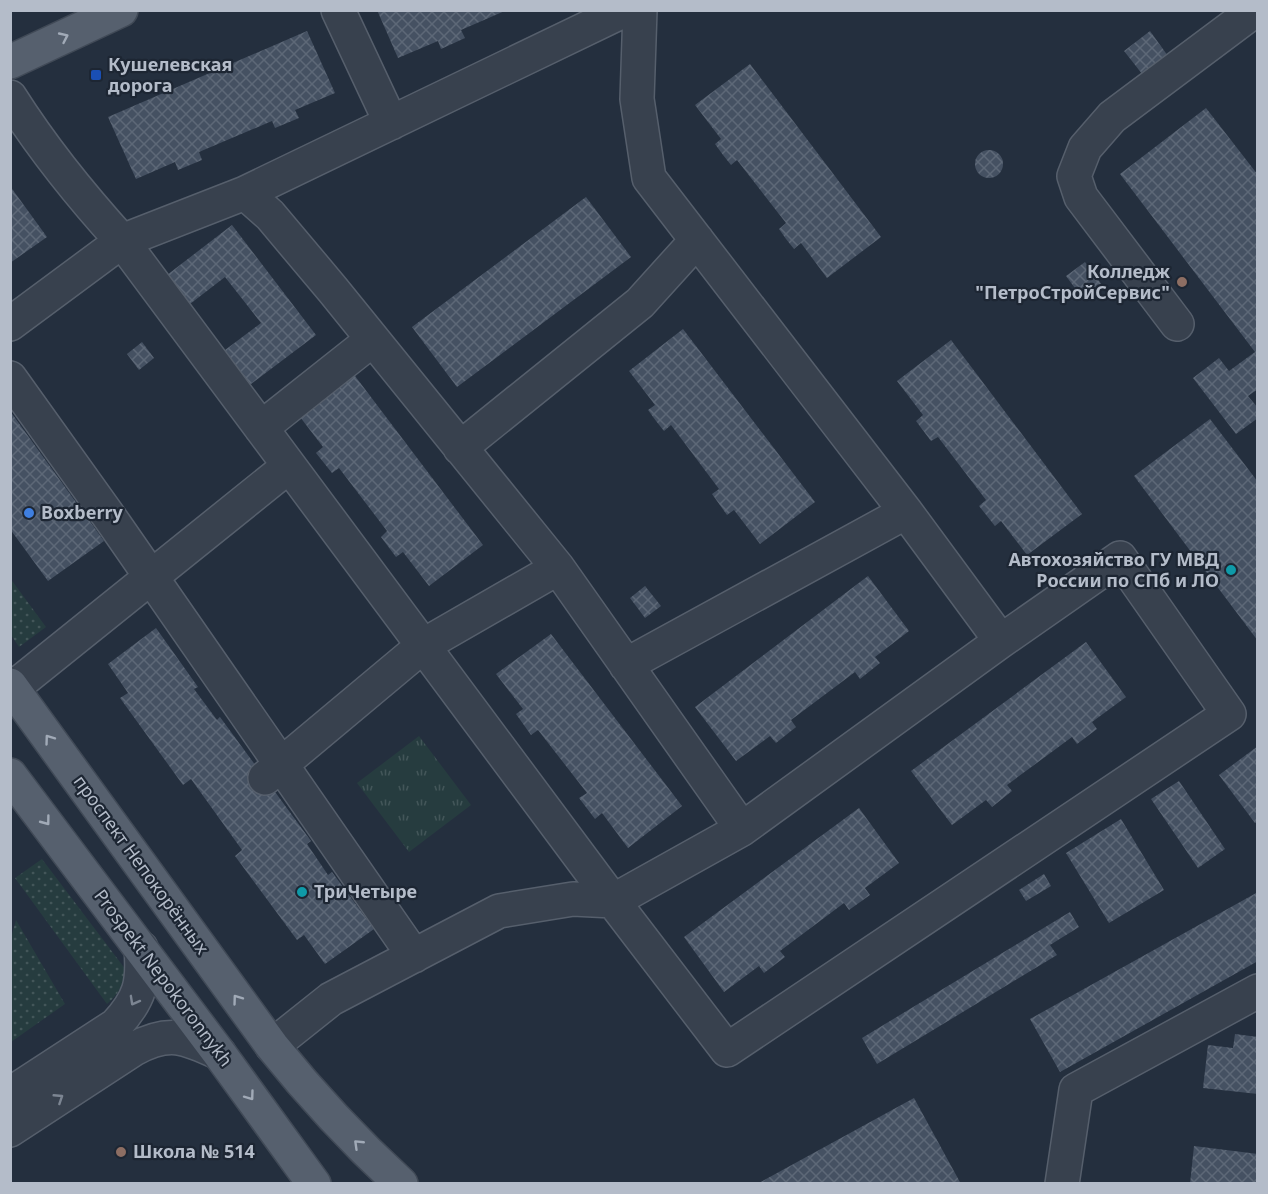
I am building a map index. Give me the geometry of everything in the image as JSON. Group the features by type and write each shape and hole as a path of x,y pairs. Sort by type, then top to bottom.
{"main road":[{"path":"10,62 121,10"},
{"name":"проспект Непокорённых","path":"12,686 272,1046"},
{"name":"Prospekt Nepokoronnykh","path":"10,775 141,948 314,1184"},
{"path":"272,1046 320,1105 401,1184"}],"street":[{"path":"338,10 391,123"},
{"path":"10,324 122,241 245,193 625,10"},
{"path":"640,10 637,99 649,178 906,512 1001,641"},
{"path":"1177,324 1081,197 1074,176 1085,148 1112,117 1255,10"},
{"path":"10,97 38,139 96,213 122,241 613,901 727,1050 1229,714 1120,558 1001,641 742,829 613,901 573,899 499,911 331,999 272,1046"},
{"path":"245,193 270,215 333,290 558,568 742,829"},
{"path":"460,448 640,303 697,240"},
{"path":"261,429 372,340"},
{"path":"10,378 151,577 273,772 414,956"},
{"path":"12,686 289,466"},
{"path":"626,665 906,512"},
{"path":"273,772 424,645 558,568"},
{"path":"10,1094 116,1025 129,1011 139,995 143,972 141,948"},
{"path":"1062,1184 1076,1090 1257,990"},
{"path":"10,1130 150,1040 172,1037 193,1040 219,1053"}],"green space":[{"path":"10,578 46,627 19,647 11,635"},
{"path":"419,736 471,805 409,852 357,783"},
{"path":"42,859 126,970 120,989 107,1004 15,878"},
{"path":"16,920 65,1004 11,1042 10,941"}],"building":[{"path":"377,10 507,10 461,30 465,38 441,49 438,41 398,58"},
{"path":"307,31 335,93 295,110 299,118 275,128 272,121 199,152 202,160 178,170 175,162 136,179 108,117"},
{"path":"1150,31 1168,56 1143,75 1124,51"},
{"path":"750,64 881,237 827,278 801,243 794,249 786,239 779,229 786,223 737,160 731,165 723,155 715,144 721,139 695,105"},
{"path":"1206,108 1258,175 1258,389 1248,396 1258,408 1258,418 1236,434 1193,378 1219,358 1229,371 1255,352 1120,174"},
{"path":"989,150 999,154 1003,164 999,174 989,178 979,174 975,164 979,154"},
{"path":"10,186 47,237 10,263"},
{"path":"586,197 631,257 457,387 412,327"},
{"path":"232,225 316,335 247,387 221,353 261,323 225,277 190,304 167,275"},
{"path":"1085,262 1102,285 1083,299 1066,276"},
{"path":"683,329 815,502 760,544 734,510 727,515 712,494 719,489 671,425 664,431 656,421 648,410 655,405 629,371"},
{"path":"951,340 1082,514 1027,555 1001,521 995,526 979,506 986,500 938,437 931,441 916,421 923,415 897,381"},
{"path":"142,342 154,358 139,370 127,354"},
{"path":"352,372 483,545 429,586 403,552 396,557 381,537 387,531 339,468 332,473 316,453 323,447 297,413"},
{"path":"10,411 104,541 48,581 10,529"},
{"name":"Автохозяйство ГУ МВД России по СПб и ЛО","path":"1210,419 1258,482 1258,641 1134,476"},
{"path":"868,576 909,631 875,657 880,663 860,679 855,672 791,720 796,727 776,743 770,736 736,761 695,707"},
{"path":"645,586 661,606 645,618 630,598"},
{"path":"156,628 198,687 194,689 217,720 220,717 311,841 307,844 328,875 332,872 374,929 325,964 304,935 297,940 235,856 242,850 191,779 183,785 120,698 128,693 108,664"},
{"path":"551,634 682,806 628,848 602,813 595,819 579,798 587,793 538,730 531,735 516,714 523,709 496,674"},
{"path":"1086,642 1126,697 1092,722 1097,729 1077,744 1072,737 1007,785 1012,791 992,807 986,800 952,825 911,771"},
{"path":"1258,746 1258,821 1255,823 1219,775"},
{"path":"1179,781 1225,849 1198,868 1151,799"},
{"path":"859,808 899,863 865,888 870,895 849,910 844,903 780,951 785,957 764,973 759,966 724,992 684,937"},
{"path":"1121,819 1164,890 1109,923 1066,853"},
{"path":"1044,874 1051,886 1026,901 1019,890"},
{"path":"1258,892 1258,961 1060,1072 1030,1019"},
{"path":"1070,912 1079,927 1050,945 1057,955 877,1064 862,1038"},
{"path":"1235,1034 1258,1037 1258,1094 1203,1088 1208,1045 1233,1048"},
{"path":"914,1098 961,1184 757,1184"},
{"path":"1194,1146 1258,1154 1258,1184 1190,1184"}],"place":[{"name":"Кушелевская дорога","path":"96,75"},
{"name":"Колледж \"ПетроСтройСервис\"","path":"1182,282"},
{"name":"Boxberry","path":"29,513"},
{"name":"Автохозяйство ГУ МВД России по СПб и ЛО","path":"1231,570"},
{"name":"ТриЧетыре","path":"302,892"},
{"name":"Школа № 514","path":"121,1152"}]}
